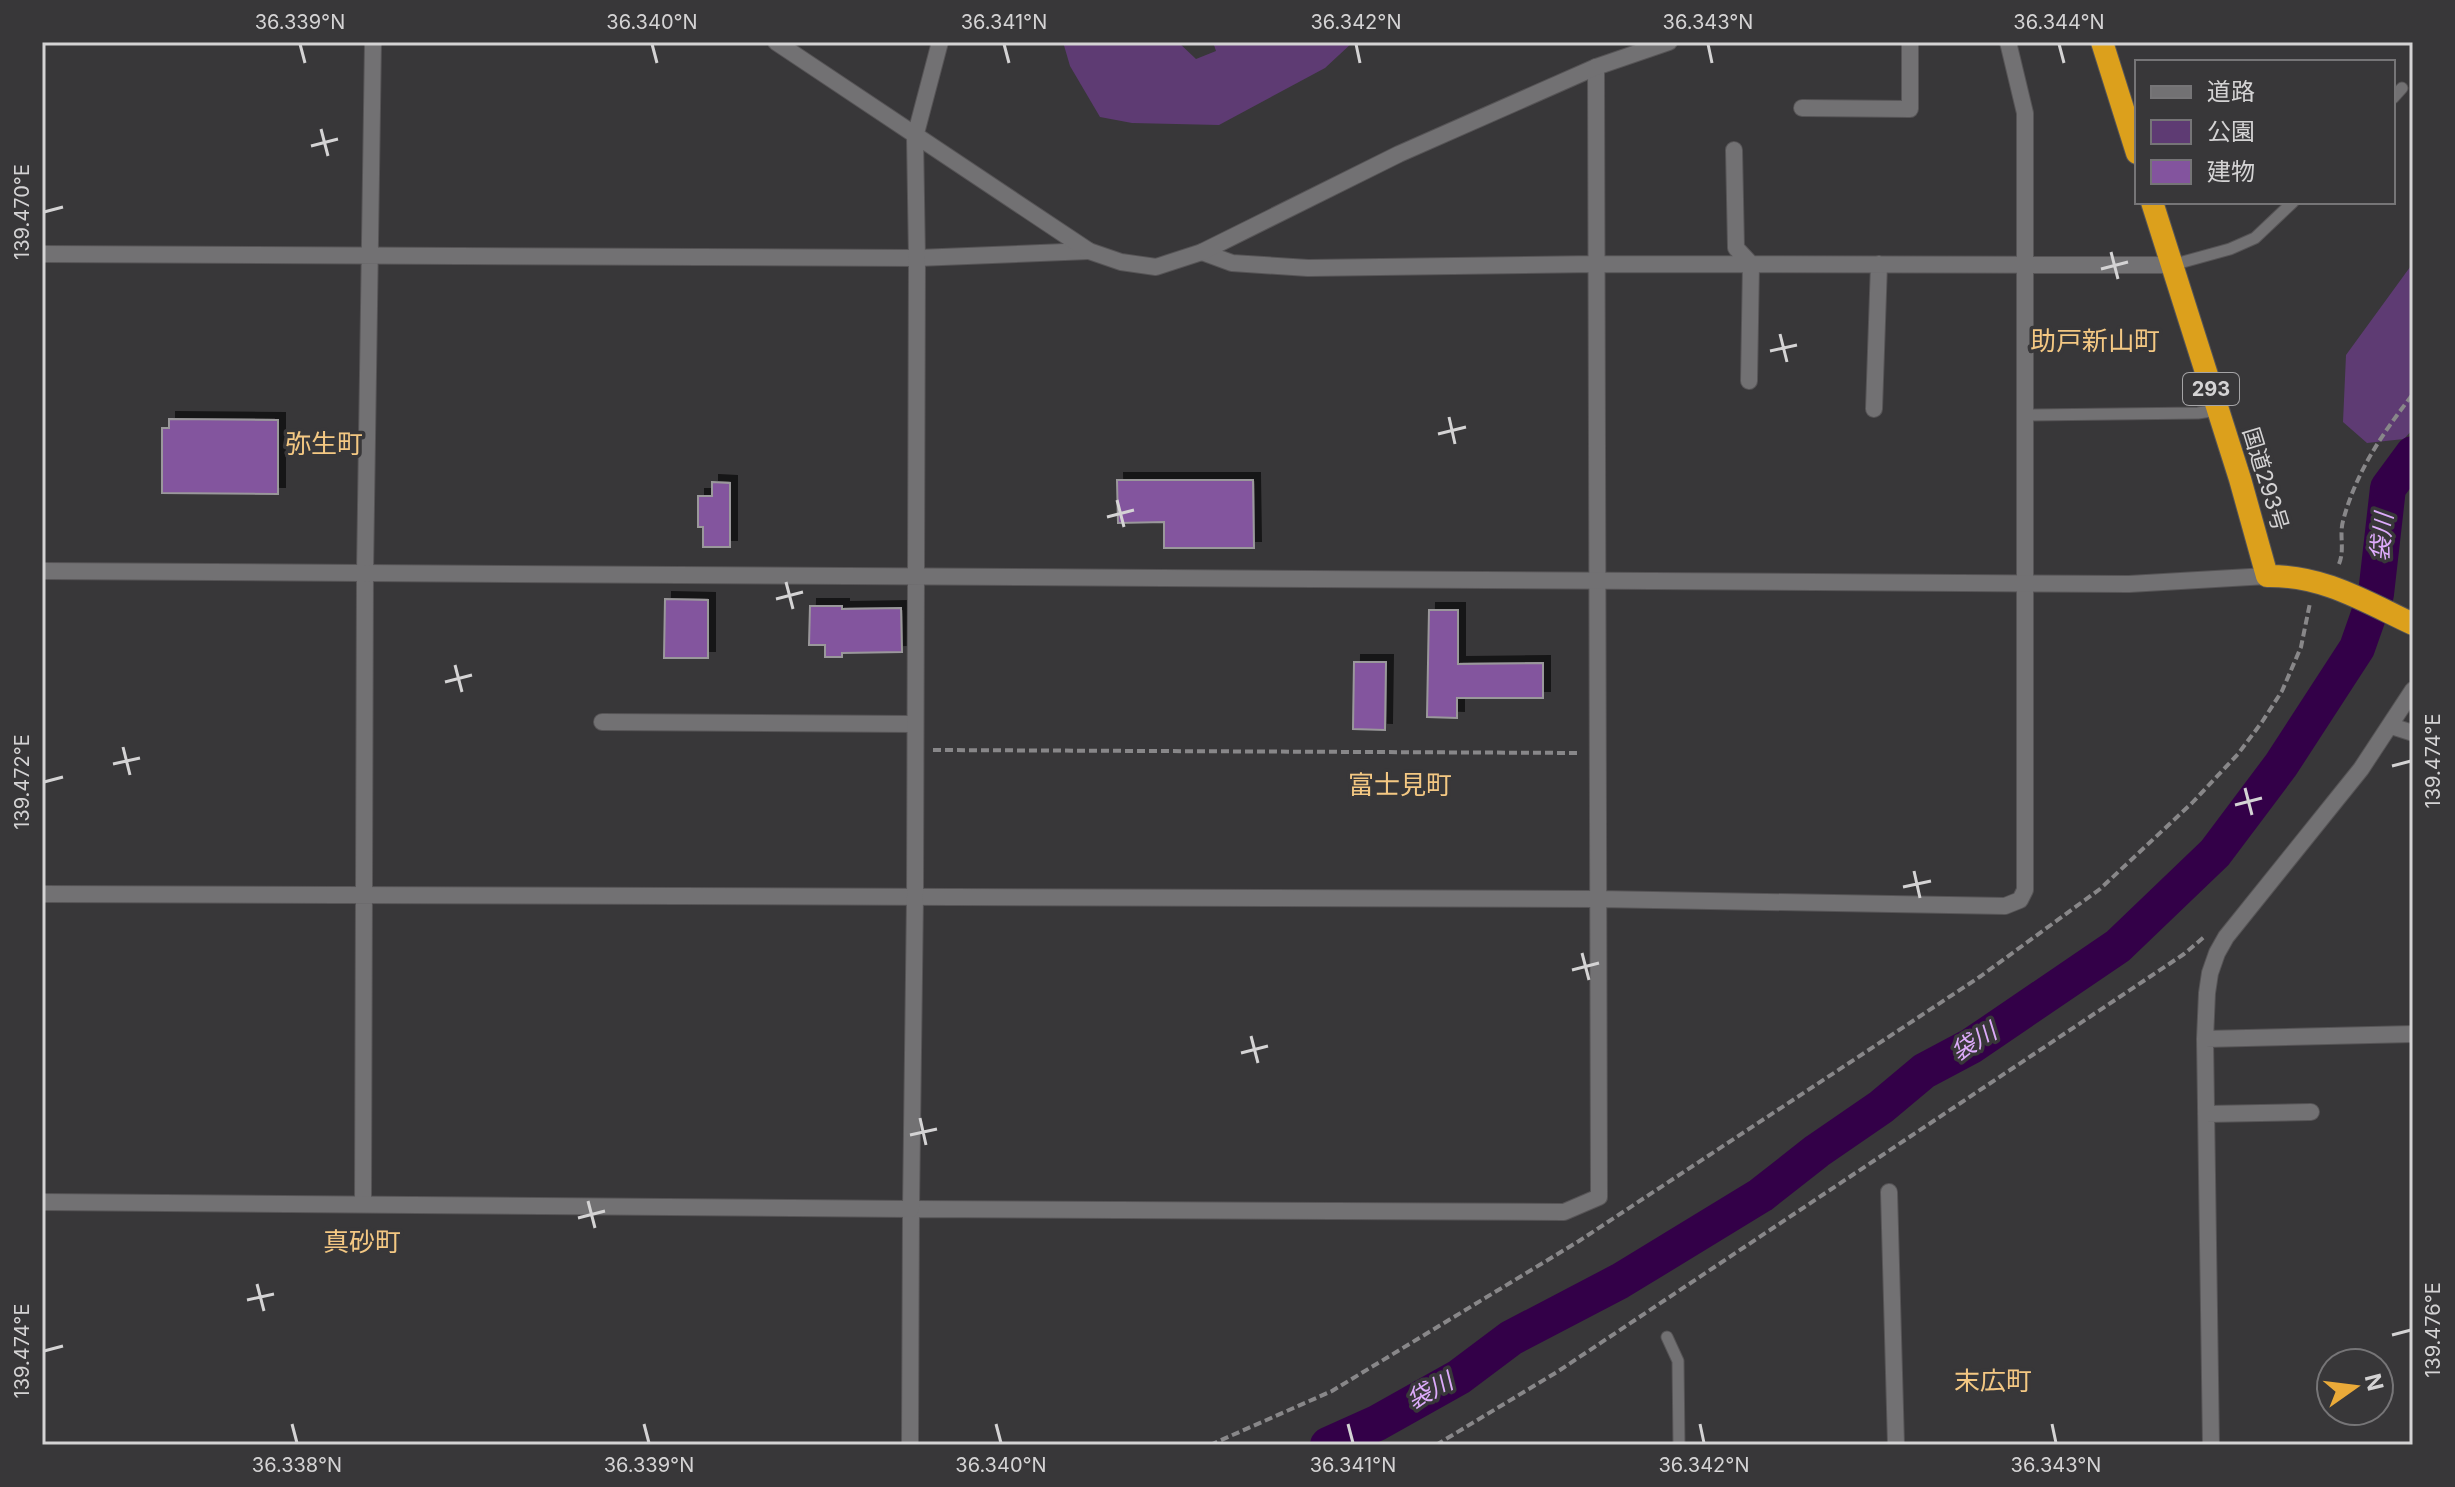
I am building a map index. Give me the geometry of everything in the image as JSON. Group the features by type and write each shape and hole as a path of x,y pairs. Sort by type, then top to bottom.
{"highway":[{"path":"2102,42 2135,147"},
{"name":"国道293号","path":"2153,204 2267,576"},
{"path":"2267,576 2336,575 2413,624"}],"street":[{"path":"363,1203 365,572 373,42"},
{"path":"778,42 915,137 1089,251 1121,262 1156,267 1202,252 1399,154 1596,67 1669,42"},
{"path":"910,1445 915,897 915,137 940,42"},
{"path":"1802,108 1910,109 1910,42"},
{"path":"42,894 1598,899 2005,906 2020,900 2025,890 2025,113 2008,42"},
{"path":"42,1202 1564,1212 1599,1197 1596,67"},
{"path":"1734,150 1736,248 1751,264 1749,381"},
{"path":"42,254 917,258 1089,251"},
{"path":"1202,252 1232,263 1308,268 1596,264 2172,265"},
{"path":"1874,409 1879,264"},
{"path":"42,571 2156,584 2267,576"},
{"path":"2211,1445 2205,1039 2210,973 2221,945 2323,819 2391,726 2413,690"},
{"path":"602,722 914,724"},
{"path":"2391,726 2413,733"},
{"path":"2205,1039 2413,1034"},
{"path":"2206,1114 2311,1112"},
{"path":"1889,1192 1896,1445"}],"lane":[{"path":"2395,96 2402,88"},
{"path":"2172,265 2230,249 2255,238 2291,204"},
{"path":"2023,415 2198,413 2218,410"},
{"path":"1667,1337 1678,1361 1679,1445"}],"path":[{"path":"2336,575 2344,550 2342,527 2356,482 2385,430 2413,394"},
{"path":"1210,1445 1332,1391 1590,1234 1981,976 2100,889 2192,803 2238,754 2262,722 2282,691 2301,647 2310,603"},
{"path":"915,750 1598,753"},
{"path":"1436,1445 1557,1372 1993,1083 2206,936"},
{"path":"1584,1227 1590,1234"}],"green space":[{"path":"1063,42 1178,42 1196,59 1216,51 1213,42 1353,42 1325,68 1219,125 1132,123 1100,117 1070,66"},
{"path":"2413,263 2413,429 2404,439 2367,443 2343,422 2346,355"}],"building":[{"path":"169,419 278,420 278,494 162,493 162,428 169,428"},
{"path":"1117,480 1253,480 1254,548 1164,548 1164,522 1118,523"},
{"path":"712,482 730,483 730,547 703,547 703,527 698,527 698,496 712,496"},
{"path":"665,599 708,600 708,658 664,658"},
{"path":"810,606 901,608 902,652 842,653 842,657 825,657 825,645 809,645"},
{"path":"1429,610 1458,610 1458,664 1543,663 1543,698 1457,698 1457,718 1427,717"},
{"path":"1354,662 1386,662 1385,730 1353,729"}],"waterway":[{"name":"袋川","path":"1328,1445 1377,1423 1459,1377 1511,1338 1620,1281 1761,1195 1881,1107 1924,1071 1971,1046 2118,946 2215,853 2281,765 2357,648 2376,594 2388,488 2413,454"}],"district":[{"name":"助戸新山町","path":"2095,341"},
{"name":"弥生町","path":"324,444"},
{"name":"富士見町","path":"1400,785"},
{"name":"真砂町","path":"362,1242"},
{"name":"末広町","path":"1993,1381"}]}
